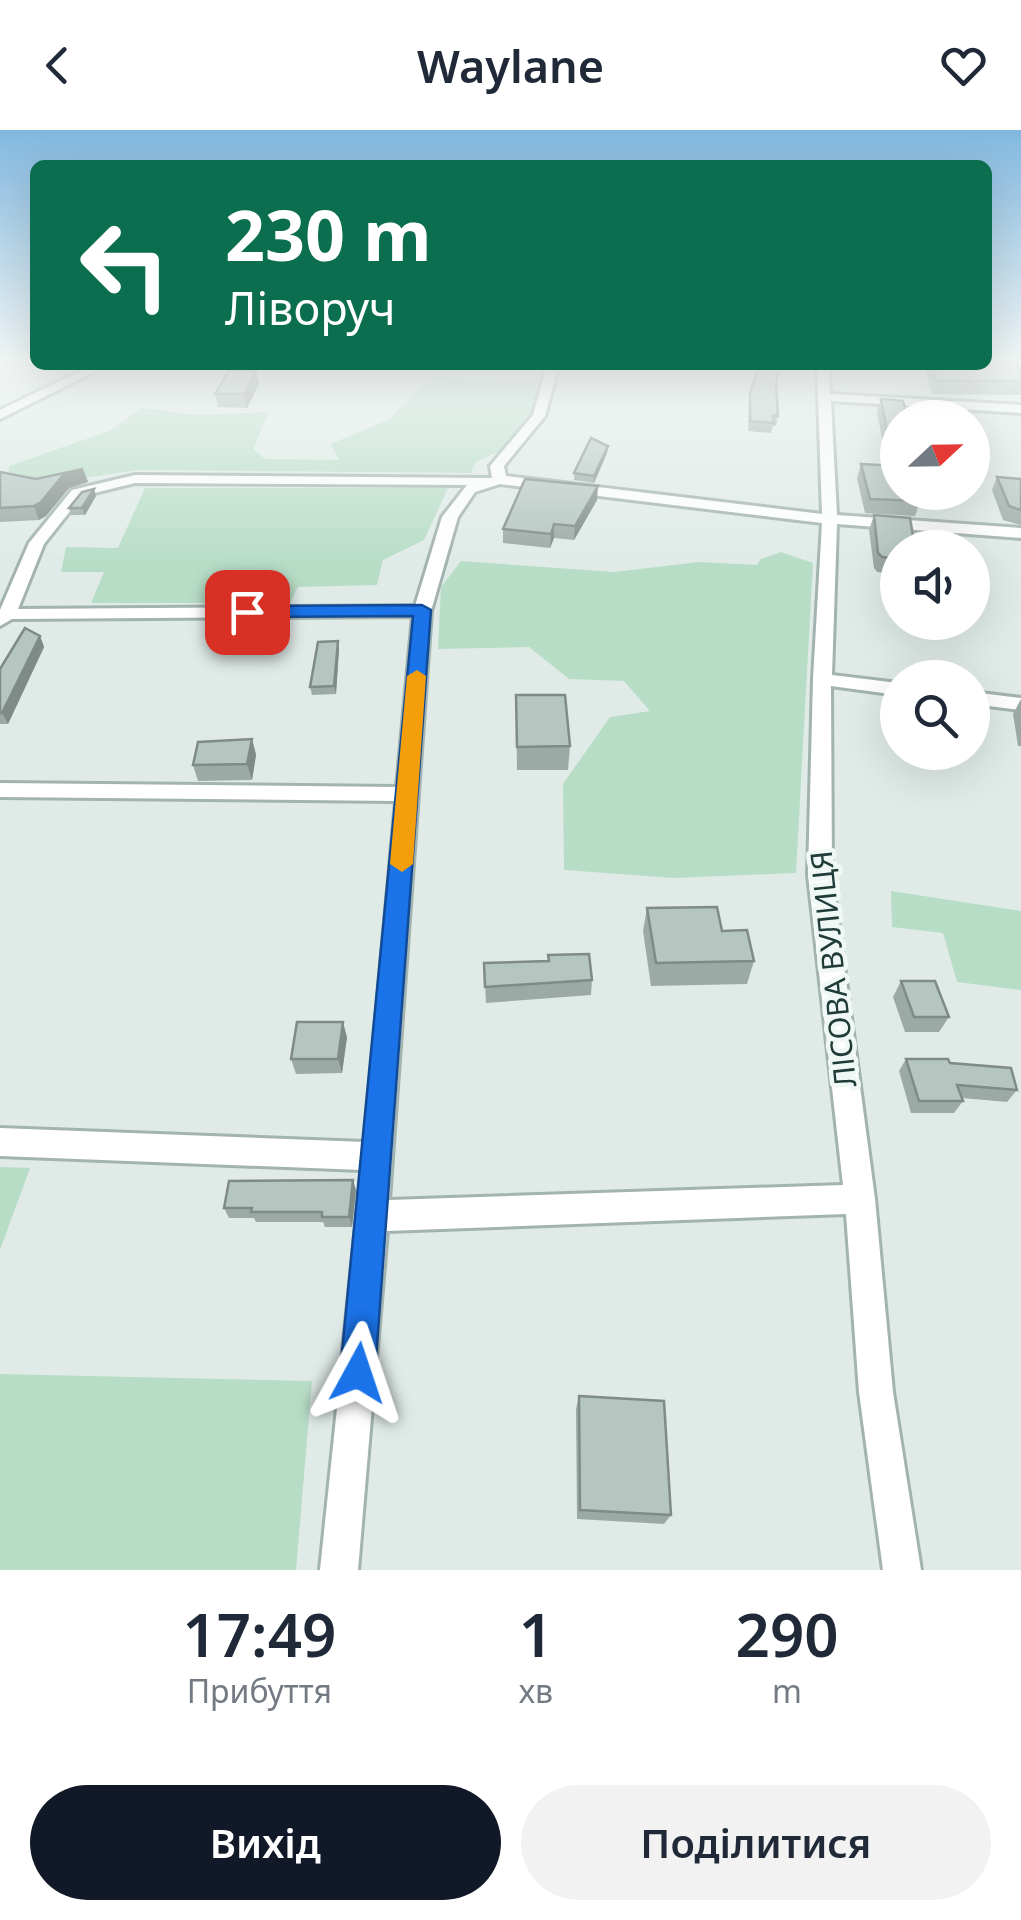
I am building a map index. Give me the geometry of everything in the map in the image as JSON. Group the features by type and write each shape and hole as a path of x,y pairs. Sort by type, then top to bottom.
{"street":[{"path":"494,480 497,466 530,427"},
{"name":"ЛІСОВА ВУЛИЦЯ","path":"824,427 830,519 822,679 820,875 860,1199 876,1392 902,1570"},
{"path":"422,610 4,618 37,544 77,494 135,479 494,480 830,519 1021,533"},
{"path":"339,1570 378,1157 422,610 450,518 470,489 494,480"},
{"path":"822,679 880,686"},
{"path":"990,700 1021,704"},
{"path":"0,790 407,794"},
{"path":"0,1142 378,1157"},
{"path":"372,1216 860,1199"}],"green space":[{"path":"114,427 262,427 253,449 265,459 339,460 331,444 370,427 522,427 498,452 476,462 471,473 138,470 8,489 9,466"},
{"path":"145,488 448,488 424,540 383,560 377,585 298,587 290,603 91,603 104,572 61,572 66,547 118,548"},
{"path":"781,552 813,563 796,873 674,878 564,870 563,784 610,717 650,711 624,681 569,679 529,647 438,649 441,587 461,561 614,572 699,562 757,565 761,559"},
{"path":"891,891 1021,911 1021,990 957,982 943,933 892,927"},
{"path":"0,1167 30,1168 0,1250"},
{"path":"0,1374 312,1381 296,1570 0,1570"}],"building":[{"path":"591,438 608,446 594,476 574,473"},
{"path":"861,464 880,465 880,499 870,499"},
{"path":"83,469 64,474 34,506 0,508 0,472 36,479"},
{"path":"997,477 1021,479 1021,510 1009,506"},
{"path":"525,479 598,486 575,526 554,524 551,534 503,529"},
{"path":"94,489 82,508 69,508 82,492"},
{"path":"874,515 910,518 912,530 880,530 878,553"},
{"path":"25,628 40,636 0,713 0,669"},
{"path":"338,641 334,686 310,687 318,642"},
{"path":"516,695 565,695 570,746 517,747"},
{"path":"252,739 247,764 193,765 198,742"},
{"path":"717,907 722,931 747,930 754,961 656,963 647,908"},
{"path":"589,954 592,980 485,987 484,963 549,961 548,955"},
{"path":"901,981 935,981 949,1017 914,1017"},
{"path":"297,1022 343,1022 338,1059 291,1059"},
{"path":"906,1059 948,1059 950,1063 1011,1068 1017,1090 957,1085 963,1101 919,1101"},
{"path":"353,1180 349,1217 322,1217 322,1212 224,1208 229,1181"},
{"path":"579,1396 664,1401 671,1515 580,1510"}],"slow traffic":[{"path":"402,864 417,676"}],"route":[{"path":"247,612 422,610 358,1373"}]}
